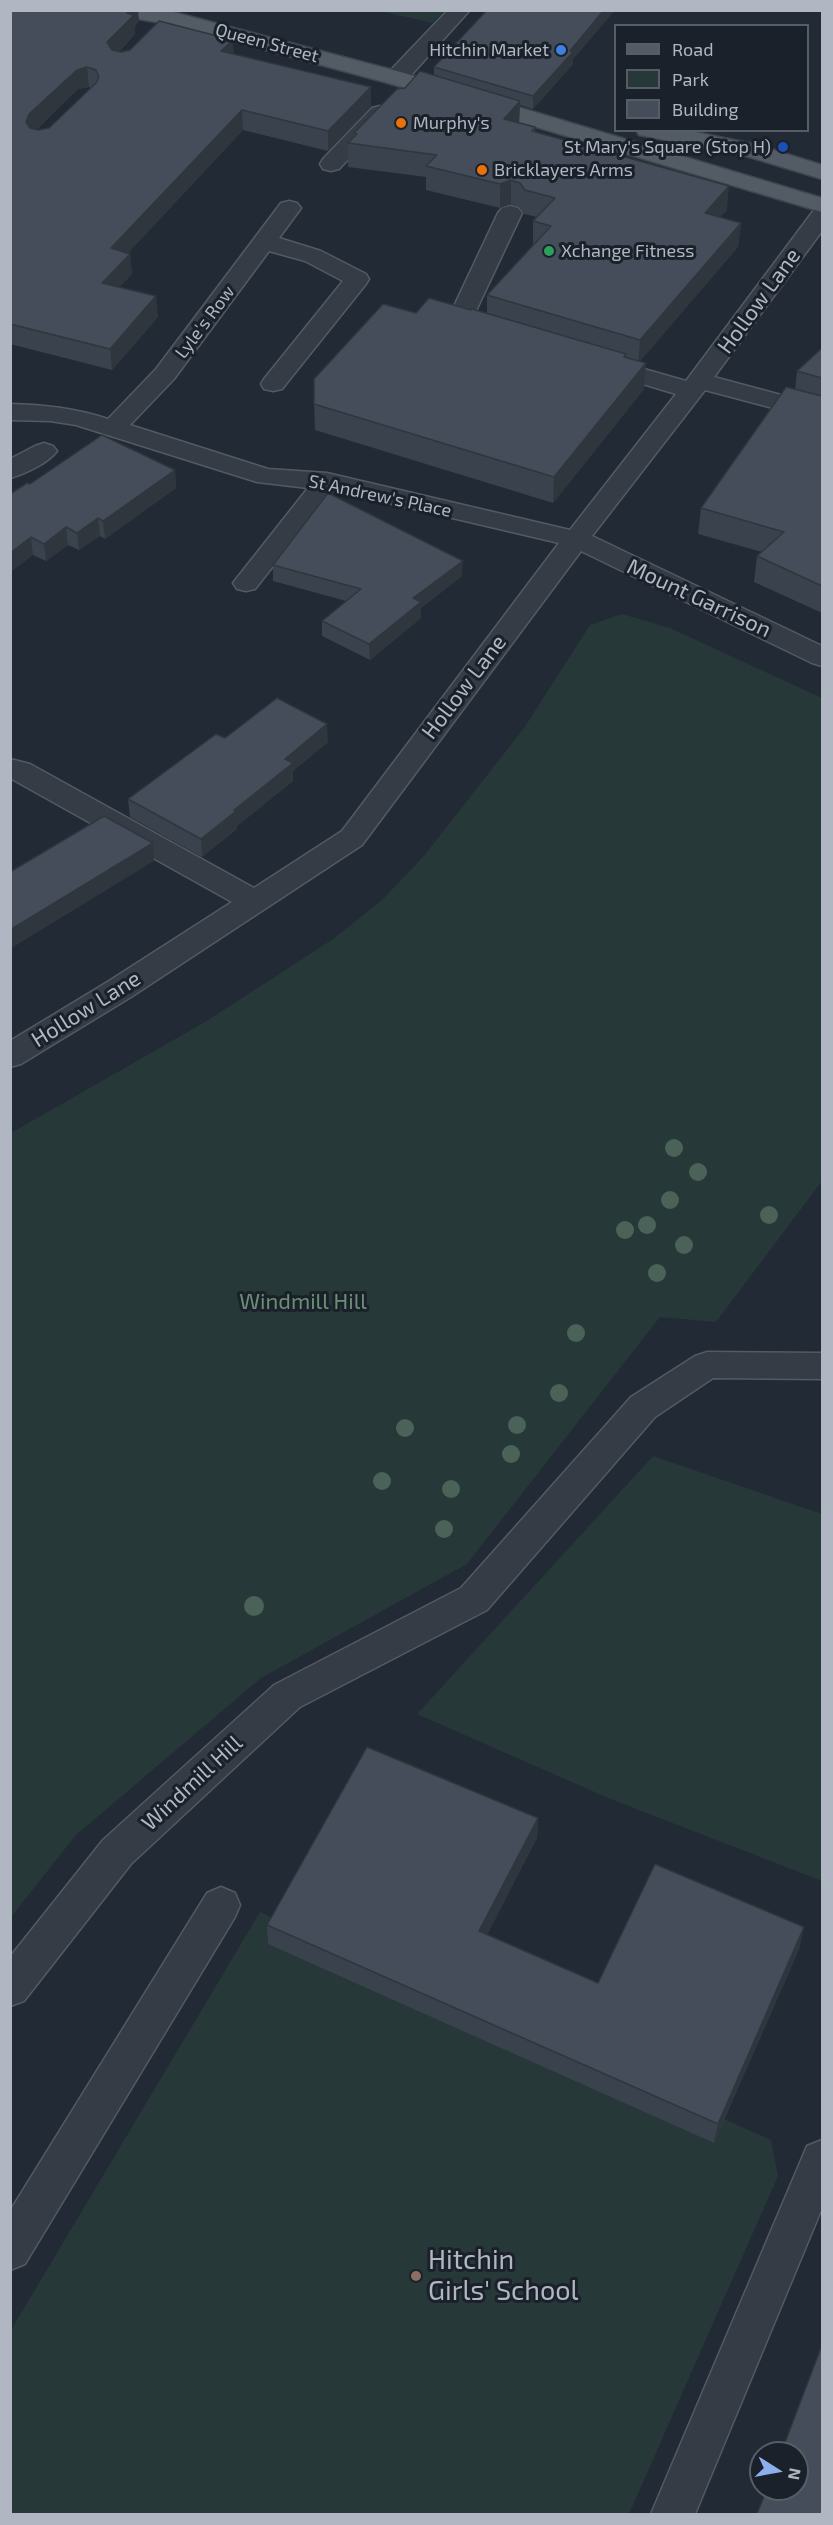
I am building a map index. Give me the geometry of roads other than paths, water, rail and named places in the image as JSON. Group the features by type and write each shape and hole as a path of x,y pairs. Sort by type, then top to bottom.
{"main road":[{"name":"Queen Street","path":"122,10 173,14 822,205"},
{"name":"Queen Street","path":"403,80 614,125"},
{"path":"657,132 750,150 822,172"}],"street":[{"path":"331,164 460,10"},
{"path":"146,39 173,14"},
{"name":"Lyle's Row","path":"112,429 165,374 266,242 289,208"},
{"path":"510,213 459,321 515,337"},
{"name":"Hollow Lane","path":"10,1056 120,989 352,838 576,539 696,386 822,215"},
{"path":"266,242 313,256 357,279 273,384"},
{"path":"581,357 822,414"},
{"name":"St Andrew's Place","path":"10,412 50,413 80,418 266,477 327,481 576,539"},
{"path":"10,470 44,451"},
{"path":"246,583 327,481"},
{"name":"Mount Garrison","path":"576,539 822,657"},
{"path":"10,768 20,771 254,901"},
{"name":"Windmill Hill","path":"10,1988 117,1852 287,1696 474,1599 643,1407 707,1365 822,1366"},
{"path":"10,2250 221,1905"},
{"path":"673,2514 822,2160"}],"place":[{"name":"Hitchin Market","path":"561,50"},
{"name":"Murphy's","path":"401,123"},
{"name":"St Mary's Square (Stop H)","path":"783,147"},
{"name":"Bricklayers Arms","path":"482,170"},
{"name":"Xchange Fitness","path":"549,251"},
{"name":"Hitchin Girls' School","path":"416,2276"}]}
